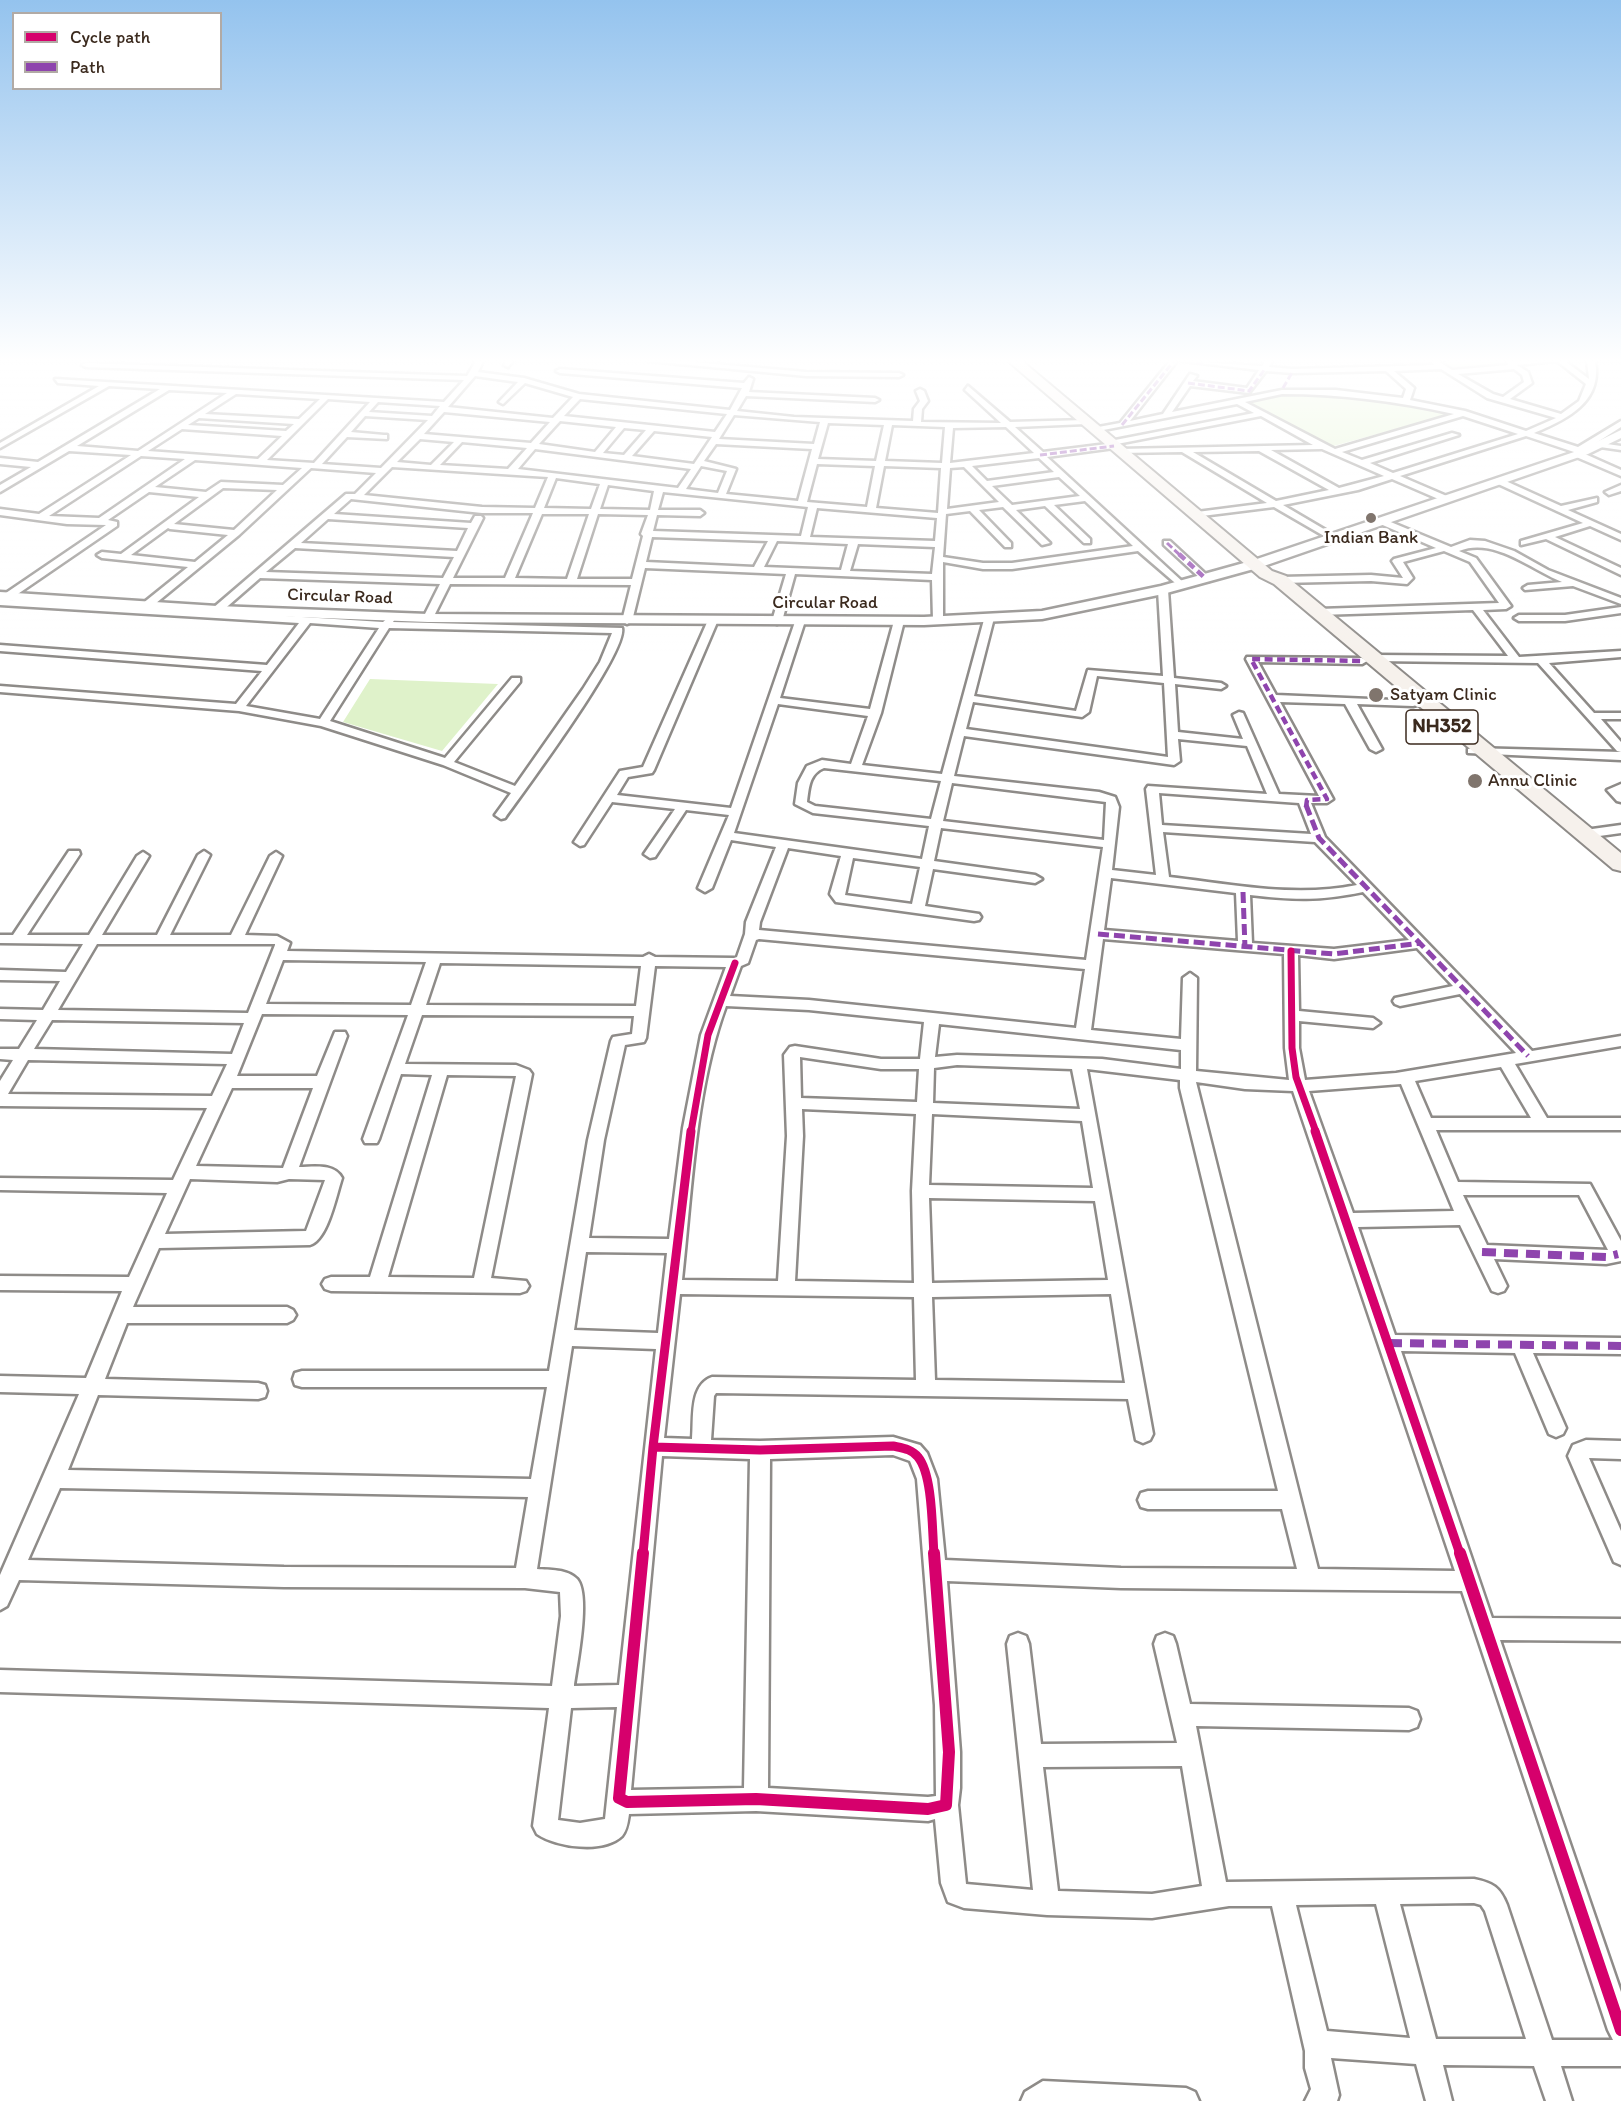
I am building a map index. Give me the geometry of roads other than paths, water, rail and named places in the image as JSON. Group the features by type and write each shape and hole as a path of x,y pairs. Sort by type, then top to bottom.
{"highway":[{"name":"NH352","path":"1129,459 1267,573 1319,612 1413,703 1478,751 1621,864"},
{"name":"NH352","path":"1267,573 1271,583 1368,659 1478,751 1621,878"}],"main road":[{"name":"Circular Road","path":"9,599 389,621 428,618 899,621 1054,613 1206,579 1267,573 1331,537 1560,459"}],"street":[{"path":"0,489 50,459"},
{"path":"41,517 133,459"},
{"path":"101,521 190,459"},
{"path":"221,459 383,471"},
{"path":"261,462 264,459"},
{"path":"146,606 236,533 320,459"},
{"path":"358,496 397,459"},
{"path":"433,468 442,459"},
{"path":"511,471 521,459"},
{"path":"637,459 732,468 733,472 722,497"},
{"path":"681,492 701,459"},
{"path":"871,509 881,459"},
{"path":"938,620 937,578 947,459"},
{"path":"802,504 813,461 946,466 1010,459"},
{"path":"1044,459 1138,548 1181,585"},
{"path":"1199,459 1331,537"},
{"path":"1280,459 1337,492"},
{"path":"1353,459 1446,499"},
{"path":"1362,463 1375,459"},
{"path":"1197,515 1275,505 1337,492 1446,459"},
{"path":"1594,459 1621,473"},
{"path":"0,461 40,465"},
{"path":"392,464 491,472 511,471 722,497 943,514 972,508 1084,498"},
{"path":"966,465 1045,543"},
{"path":"986,484 1060,474"},
{"path":"509,581 553,475"},
{"path":"571,582 605,481"},
{"path":"1499,481 1621,537"},
{"path":"123,557 170,526 225,484 285,488"},
{"path":"1610,492 1621,488"},
{"path":"147,489 208,495"},
{"path":"627,621 646,534 659,489"},
{"path":"217,610 349,496 482,510 700,513"},
{"path":"1560,509 1594,500"},
{"path":"1047,503 1087,541"},
{"path":"805,538 813,505"},
{"path":"972,508 1008,545"},
{"path":"428,618 482,510"},
{"path":"0,512 114,524 9,599 0,616"},
{"path":"326,516 473,526"},
{"path":"1319,612 1477,608 1507,605 1476,562 1381,521"},
{"path":"1524,543 1592,523"},
{"path":"170,526 236,533"},
{"path":"1610,532 1621,528"},
{"path":"646,534 940,544"},
{"path":"1546,536 1621,572"},
{"path":"757,571 775,537"},
{"path":"844,575 854,540"},
{"path":"1167,543 1206,579"},
{"path":"1267,573 1407,581 1408,578 1397,561 1470,543 1482,543 1621,601"},
{"path":"293,545 460,555"},
{"path":"939,559 983,566 1012,566 1138,548"},
{"path":"102,555 197,565"},
{"path":"639,565 937,578"},
{"path":"777,621 790,572"},
{"path":"258,575 447,581 635,582"},
{"path":"1528,588 1576,584"},
{"path":"960,732 1171,762 1175,760 1167,681 1163,590"},
{"path":"9,599 307,620 389,621 619,631 619,639 597,677 501,815"},
{"path":"1477,608 1517,660"},
{"path":"1519,618 1565,618 1621,610"},
{"path":"918,910 936,822 989,618"},
{"path":"239,708 307,620"},
{"path":"580,842 626,773 648,770 713,620"},
{"path":"323,723 389,621"},
{"path":"705,888 736,812 800,621"},
{"path":"855,768 875,713 899,621"},
{"path":"0,648 270,668"},
{"path":"1162,881 1158,828 1150,791 1154,789 1327,800 1252,658 1541,660 1621,654"},
{"path":"1541,660 1621,749"},
{"path":"968,698 1080,714 1083,712 1092,672 1221,686"},
{"path":"447,764 516,680"},
{"path":"0,688 239,708 323,723 447,764 517,791"},
{"path":"1273,698 1413,703"},
{"path":"772,700 875,713"},
{"path":"1350,702 1376,749"},
{"path":"1239,715 1274,796"},
{"path":"1591,716 1621,716"},
{"path":"1172,735 1252,742"},
{"path":"1478,751 1621,756"},
{"path":"1083,1032 1106,873 1113,807 1110,800 1104,797 949,778 816,765 811,769 804,783 801,804 813,809 1108,844"},
{"path":"1621,788 1613,790 1621,798"},
{"path":"611,798 736,812"},
{"path":"1307,800 1305,803 1319,838 1528,1056"},
{"path":"650,854 682,807"},
{"path":"1158,828 1319,838"},
{"path":"1585,834 1621,829"},
{"path":"726,836 1035,879"},
{"path":"280,955 650,959 735,963 743,960 752,935 753,922 783,845"},
{"path":"848,853 838,889 839,898 974,917"},
{"path":"17,939 74,854"},
{"path":"161,940 204,855"},
{"path":"0,1094 142,856"},
{"path":"236,940 276,856"},
{"path":"1106,873 1244,892 1307,897 1366,887"},
{"path":"1244,892 1245,948"},
{"path":"1098,934 1245,948 1349,954 1421,943"},
{"path":"752,935 1092,965"},
{"path":"0,939 236,940 280,941 283,945 237,1059 134,1284 54,1479 0,1599"},
{"path":"1291,951 1292,1048 1299,1086 1347,1220 1621,2030"},
{"path":"372,1139 435,958"},
{"path":"525,1578 566,1338 596,1140 616,1049 620,1040 638,1039 650,959"},
{"path":"13,1570 284,1577 525,1578 564,1582 572,1588 572,1616 545,1826 557,1834 606,1833 615,1826 620,1800 653,1447 702,1062 709,1031 735,963"},
{"path":"0,975 70,977"},
{"path":"1190,978 1186,1074 1194,1116 1310,1581"},
{"path":"1400,1000 1463,989"},
{"path":"722,1000 809,1005 933,1020 1083,1032 1188,1045"},
{"path":"0,1014 418,1010 641,1011"},
{"path":"1293,1015 1373,1023"},
{"path":"926,1388 920,1191 927,1064 933,1020"},
{"path":"289,1173 340,1036"},
{"path":"786,1287 795,1103 792,1056 795,1051 881,1064 927,1064 957,1060 1078,1063 1186,1074 1245,1083 1299,1086 1406,1078 1621,1041"},
{"path":"0,1054 237,1059"},
{"path":"1505,1061 1542,1124"},
{"path":"1078,1063 1089,1115 1100,1195 1143,1434"},
{"path":"398,1069 516,1070 524,1074 481,1285"},
{"path":"377,1284 441,1070"},
{"path":"1406,1078 1498,1286"},
{"path":"227,1082 322,1082"},
{"path":"0,1100 216,1102"},
{"path":"795,1103 1089,1115"},
{"path":"1425,1124 1621,1124"},
{"path":"0,1184 182,1180 277,1176 289,1173 329,1174 334,1178 315,1234 310,1238 154,1241"},
{"path":"1453,1188 1584,1189 1618,1254 1606,1257 1482,1252"},
{"path":"920,1191 1100,1195"},
{"path":"1347,1220 1466,1218"},
{"path":"579,1245 677,1246"},
{"path":"0,1282 134,1284"},
{"path":"331,1284 520,1286"},
{"path":"672,1287 924,1290 1116,1287"},
{"path":"122,1315 287,1315"},
{"path":"566,1338 667,1341"},
{"path":"1388,1343 1621,1346"},
{"path":"1520,1343 1556,1428"},
{"path":"302,1378 558,1378"},
{"path":"0,1384 258,1391"},
{"path":"701,1450 705,1393 712,1384 1135,1391"},
{"path":"653,1447 760,1450 893,1446 915,1451 922,1457 927,1479 950,1786 946,1805 953,1883 959,1895 1047,1903 1152,1906 1216,1896 1281,1893 1474,1891 1488,1894 1495,1905 1559,2101"},
{"path":"1621,1450 1586,1449 1580,1451 1578,1456 1621,1555"},
{"path":"756,1799 760,1450"},
{"path":"54,1479 540,1488"},
{"path":"1148,1500 1290,1500"},
{"path":"934,1570 1121,1578 1468,1581"},
{"path":"1485,1629 1621,1630"},
{"path":"1018,1644 1047,1903"},
{"path":"1165,1644 1191,1754 1216,1896"},
{"path":"0,1681 561,1697 629,1696"},
{"path":"1182,1715 1409,1719"},
{"path":"1031,1756 1191,1754"},
{"path":"620,1800 627,1802 756,1799 928,1809 946,1805"},
{"path":"1385,1892 1439,2101"},
{"path":"1281,1893 1317,2049 1323,2100"},
{"path":"1317,2049 1324,2044 1426,2052 1545,2055 1621,2053"},
{"path":"1034,2101 1043,2094 1183,2101"}],"place":[{"name":"Indian Bank","path":"1371,518"},
{"name":"Satyam Clinic","path":"1376,695"},
{"name":"Annu Clinic","path":"1475,781"}]}
